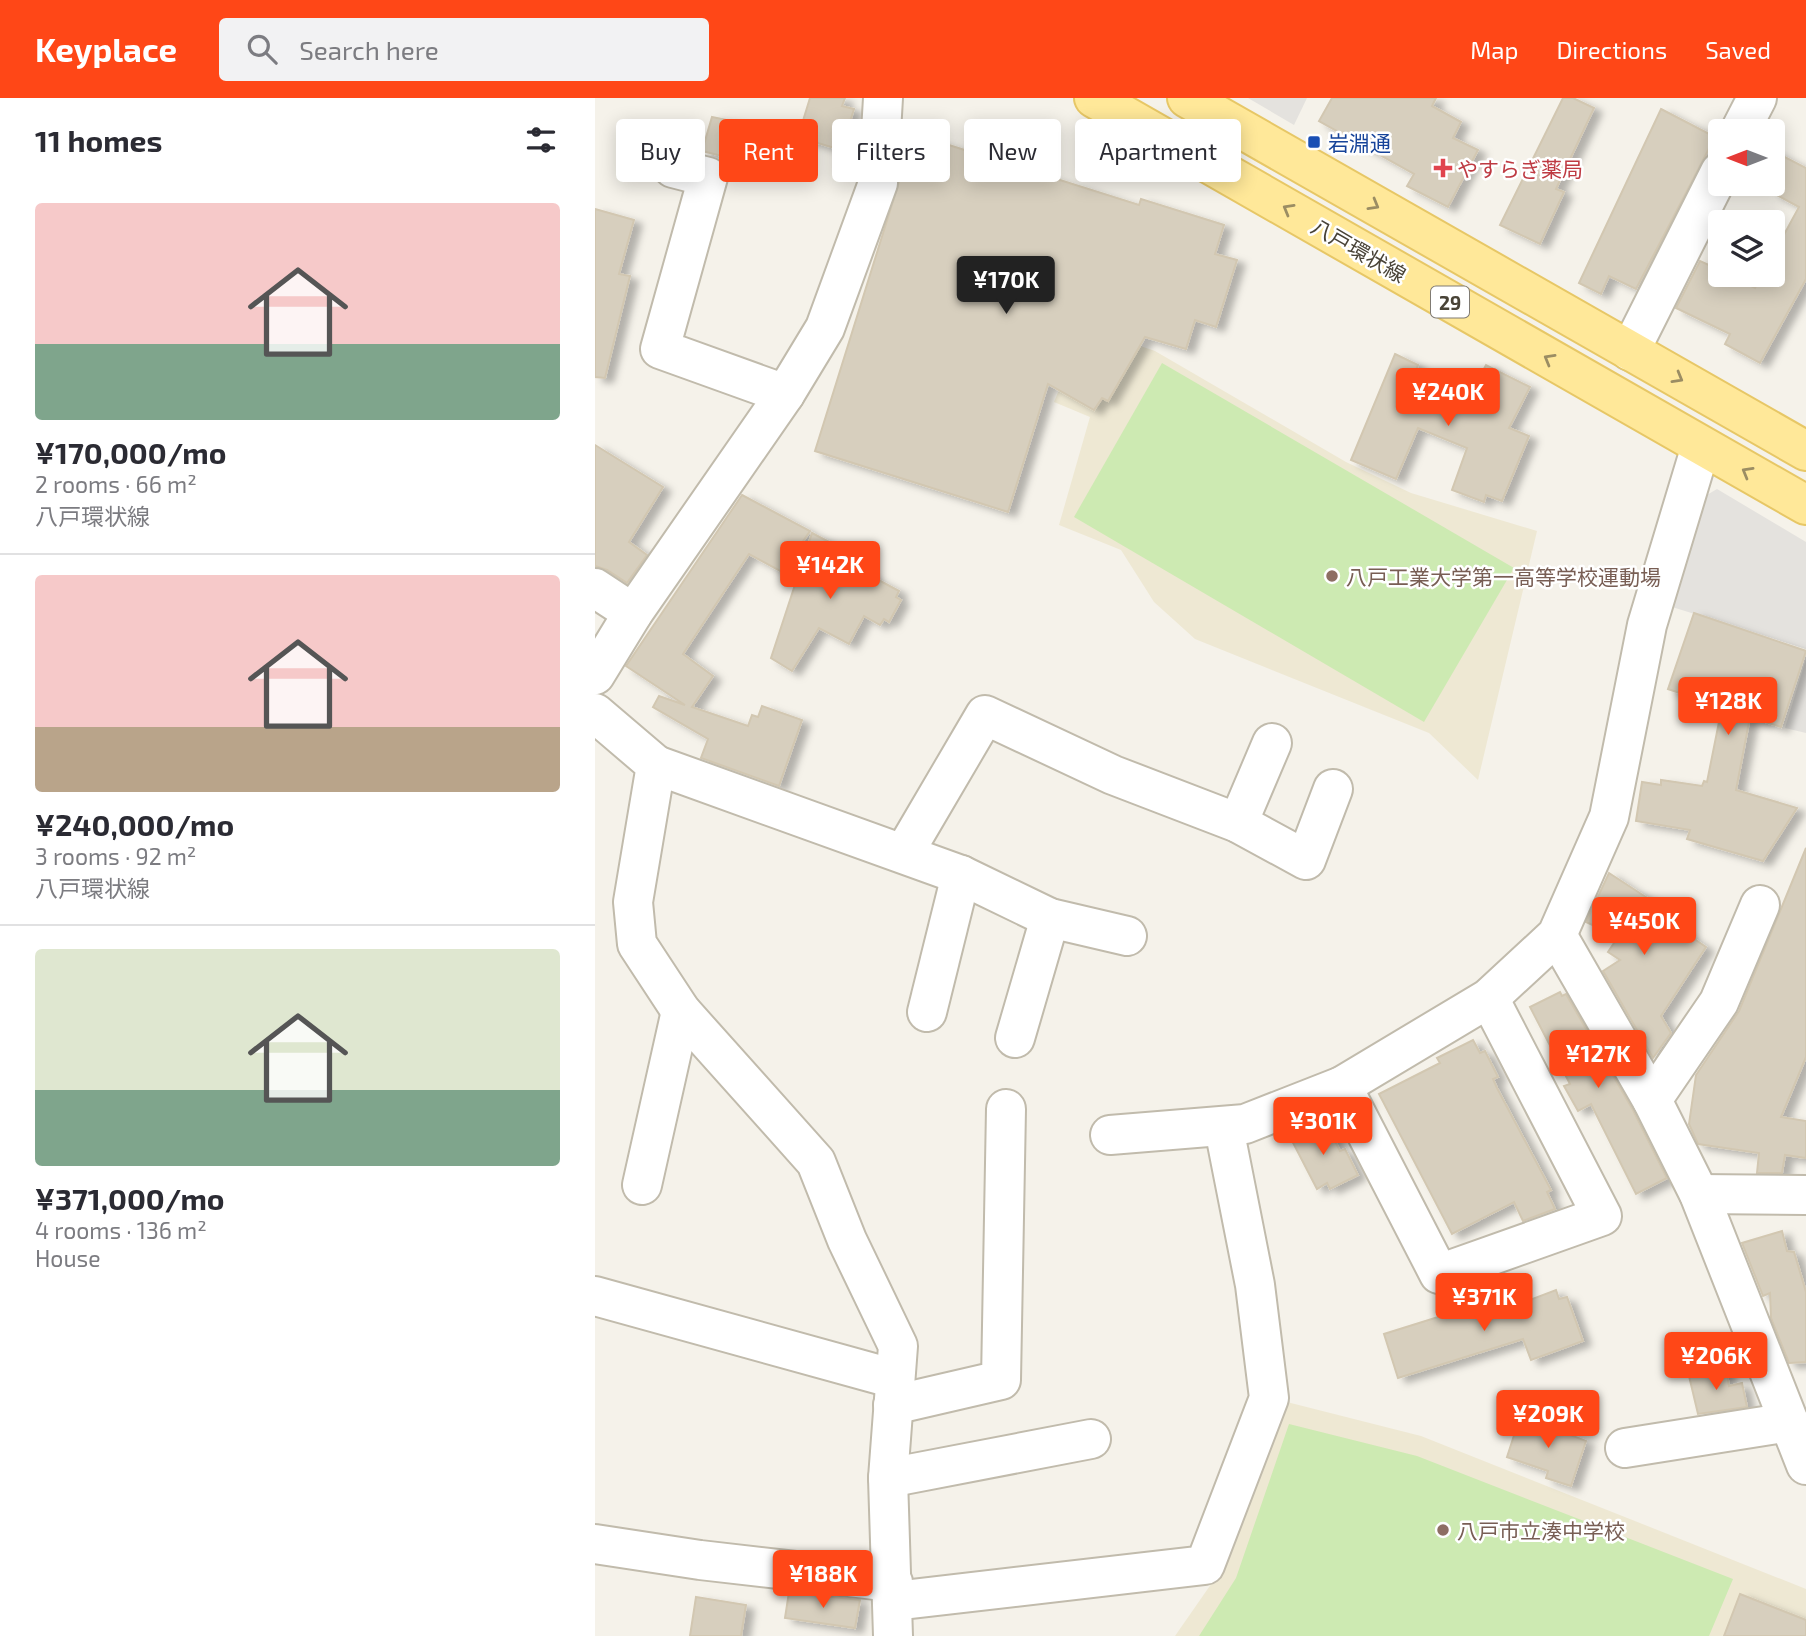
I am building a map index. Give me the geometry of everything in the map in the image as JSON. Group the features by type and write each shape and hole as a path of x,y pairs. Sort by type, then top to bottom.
{"main road":[{"name":"八戸環状線","path":"1094,98 1806,505"},
{"name":"29","path":"1187,98 1806,451"}],"street":[{"path":"595,675 633,613 785,394 825,328 878,183 883,98"},
{"path":"1747,119 1757,98"},
{"path":"705,176 708,177 660,349 785,394"},
{"path":"1630,351 1708,196"},
{"path":"1109,1135 1223,1128 1245,1124 1342,1086 1489,998 1557,935 1609,817 1647,625 1701,446"},
{"path":"595,589 633,613"},
{"path":"595,713 656,765 961,875 1050,918 1127,936"},
{"path":"904,853 985,715 1113,775 1238,823 1305,860 1332,789"},
{"path":"1238,823 1272,743"},
{"path":"656,765 633,902 637,944 681,1011 816,1163 847,1240 898,1346 888,1478 894,1606"},
{"path":"927,1012 961,875"},
{"path":"1652,1100 1719,1002 1760,905"},
{"path":"1015,1038 1050,918"},
{"path":"1557,935 1652,1100 1699,1194 1800,1446 1625,1448"},
{"path":"1342,1086 1439,1274 1602,1216 1489,998"},
{"path":"642,1185 681,1011"},
{"path":"595,1296 894,1392 1000,1380 1006,1109"},
{"path":"595,1544 701,1560 894,1606 1205,1565 1269,1398 1255,1285 1223,1128"},
{"path":"1699,1194 1806,1195"},
{"path":"888,1478 1091,1439"}],"shaded area":[{"path":"1248,98 1307,98 1294,125"},
{"name":"八戸工業大学第一高等学校運動場","path":"1085,327 1155,351 1346,462 1411,493 1537,531 1478,780 1429,733 1195,639 1154,602 1121,550 1059,525 1090,417 1054,402"},
{"path":"1717,489 1806,542 1806,649 1669,606 1695,502"},
{"path":"1806,659 1806,733 1785,728"},
{"name":"八戸市立湊中学校","path":"1279,1400 1421,1436 1806,1589 1806,1636 1175,1636 1216,1577"}],"green space":[{"name":"八戸工業大学第一高等学校運動場","path":"1162,363 1514,568 1424,722 1074,517"},
{"name":"八戸市立湊中学校","path":"1289,1424 1417,1456 1733,1579 1709,1636 1199,1636 1236,1578"}],"building":[{"path":"810,98 845,98 842,106 854,109 851,119 832,119 832,147 818,143 818,119 804,119"},
{"path":"1332,98 1436,98 1432,106 1461,122 1453,138 1478,150 1448,207 1407,186 1414,174 1319,121"},
{"path":"1563,98 1573,98 1594,108 1556,189 1564,192 1540,244 1500,225"},
{"path":"1661,109 1708,133 1708,150 1636,289 1609,276 1601,294 1579,283"},
{"path":"712,117 722,119 719,119 719,155 705,152 705,141"},
{"path":"950,145 964,150 964,182 1061,180 1139,205 1141,199 1224,225 1215,254 1237,260 1216,327 1195,320 1186,349 1145,337 1108,401 1102,398 1094,410 1048,384 1008,512 815,451 899,182 950,182"},
{"path":"1785,157 1806,168 1806,279 1760,363 1725,344 1730,334 1676,308 1700,261 1708,265 1708,287 1785,287 1785,233 1799,207 1779,196 1785,196"},
{"path":"595,209 634,220 619,274 630,276 605,378 595,377"},
{"path":"1395,354 1418,365 1412,380 1467,401 1486,365 1530,387 1509,428 1529,436 1502,501 1486,495 1484,502 1452,490 1467,448 1418,428 1396,479 1351,460"},
{"path":"595,445 663,487 629,542 647,555 627,583 595,566"},
{"path":"742,495 810,531 782,572 749,554 683,654 713,676 692,707 748,726 752,715 758,717 762,706 802,720 779,786 701,758 708,739 653,707 659,696 685,705 626,666"},
{"path":"812,533 852,554 847,563 899,591 896,597 901,600 889,622 884,619 880,625 864,616 849,644 819,628 792,671 771,658"},
{"path":"1694,613 1806,651 1781,727 1750,717 1736,790 1797,808 1763,861 1687,839 1690,830 1636,821 1642,782 1661,785 1661,780 1702,786 1704,781 1707,782 1722,707 1668,689"},
{"path":"1806,848 1806,1057 1781,1117 1806,1121 1806,1158 1785,1155 1782,1173 1757,1173 1759,1153 1698,1144 1689,1124 1696,1075 1739,1011"},
{"path":"1609,873 1678,918 1674,925 1706,947 1661,1016 1671,1033 1653,1058 1603,971 1620,960 1608,952 1618,937 1586,922"},
{"path":"1560,992 1562,996 1566,994 1633,1110 1667,1178 1636,1194 1591,1104 1578,1111 1564,1086 1570,1084 1530,1007"},
{"path":"1473,1040 1480,1053 1485,1051 1498,1077 1493,1079 1551,1190 1547,1192 1555,1209 1523,1221 1514,1202 1452,1234 1379,1094 1440,1063 1437,1058"},
{"path":"1320,1121 1325,1131 1329,1129 1340,1151 1345,1149 1358,1175 1330,1189 1327,1183 1317,1189 1290,1137"},
{"path":"1782,1231 1787,1251 1794,1252 1806,1292 1806,1362 1789,1363 1771,1318 1770,1293 1763,1296 1742,1243"},
{"path":"1556,1290 1559,1299 1567,1297 1583,1341 1531,1360 1523,1339 1398,1378 1384,1334 1486,1302 1490,1315"},
{"path":"1726,1368 1729,1386 1742,1383 1747,1407 1698,1414 1689,1376"},
{"path":"1527,1418 1586,1441 1571,1486 1546,1478 1548,1471 1507,1457 1518,1423 1525,1426"},
{"path":"789,1592 860,1600 855,1628 785,1618"},
{"path":"1740,1594 1806,1620 1806,1636 1724,1636"},
{"path":"696,1597 746,1605 741,1636 690,1636"}],"place":[{"name":"岩淵通","path":"1314,142"},
{"name":"やすらぎ薬局","path":"1443,168"},
{"name":"八戸工業大学第一高等学校運動場","path":"1332,576"},
{"name":"八戸市立湊中学校","path":"1443,1530"}]}
